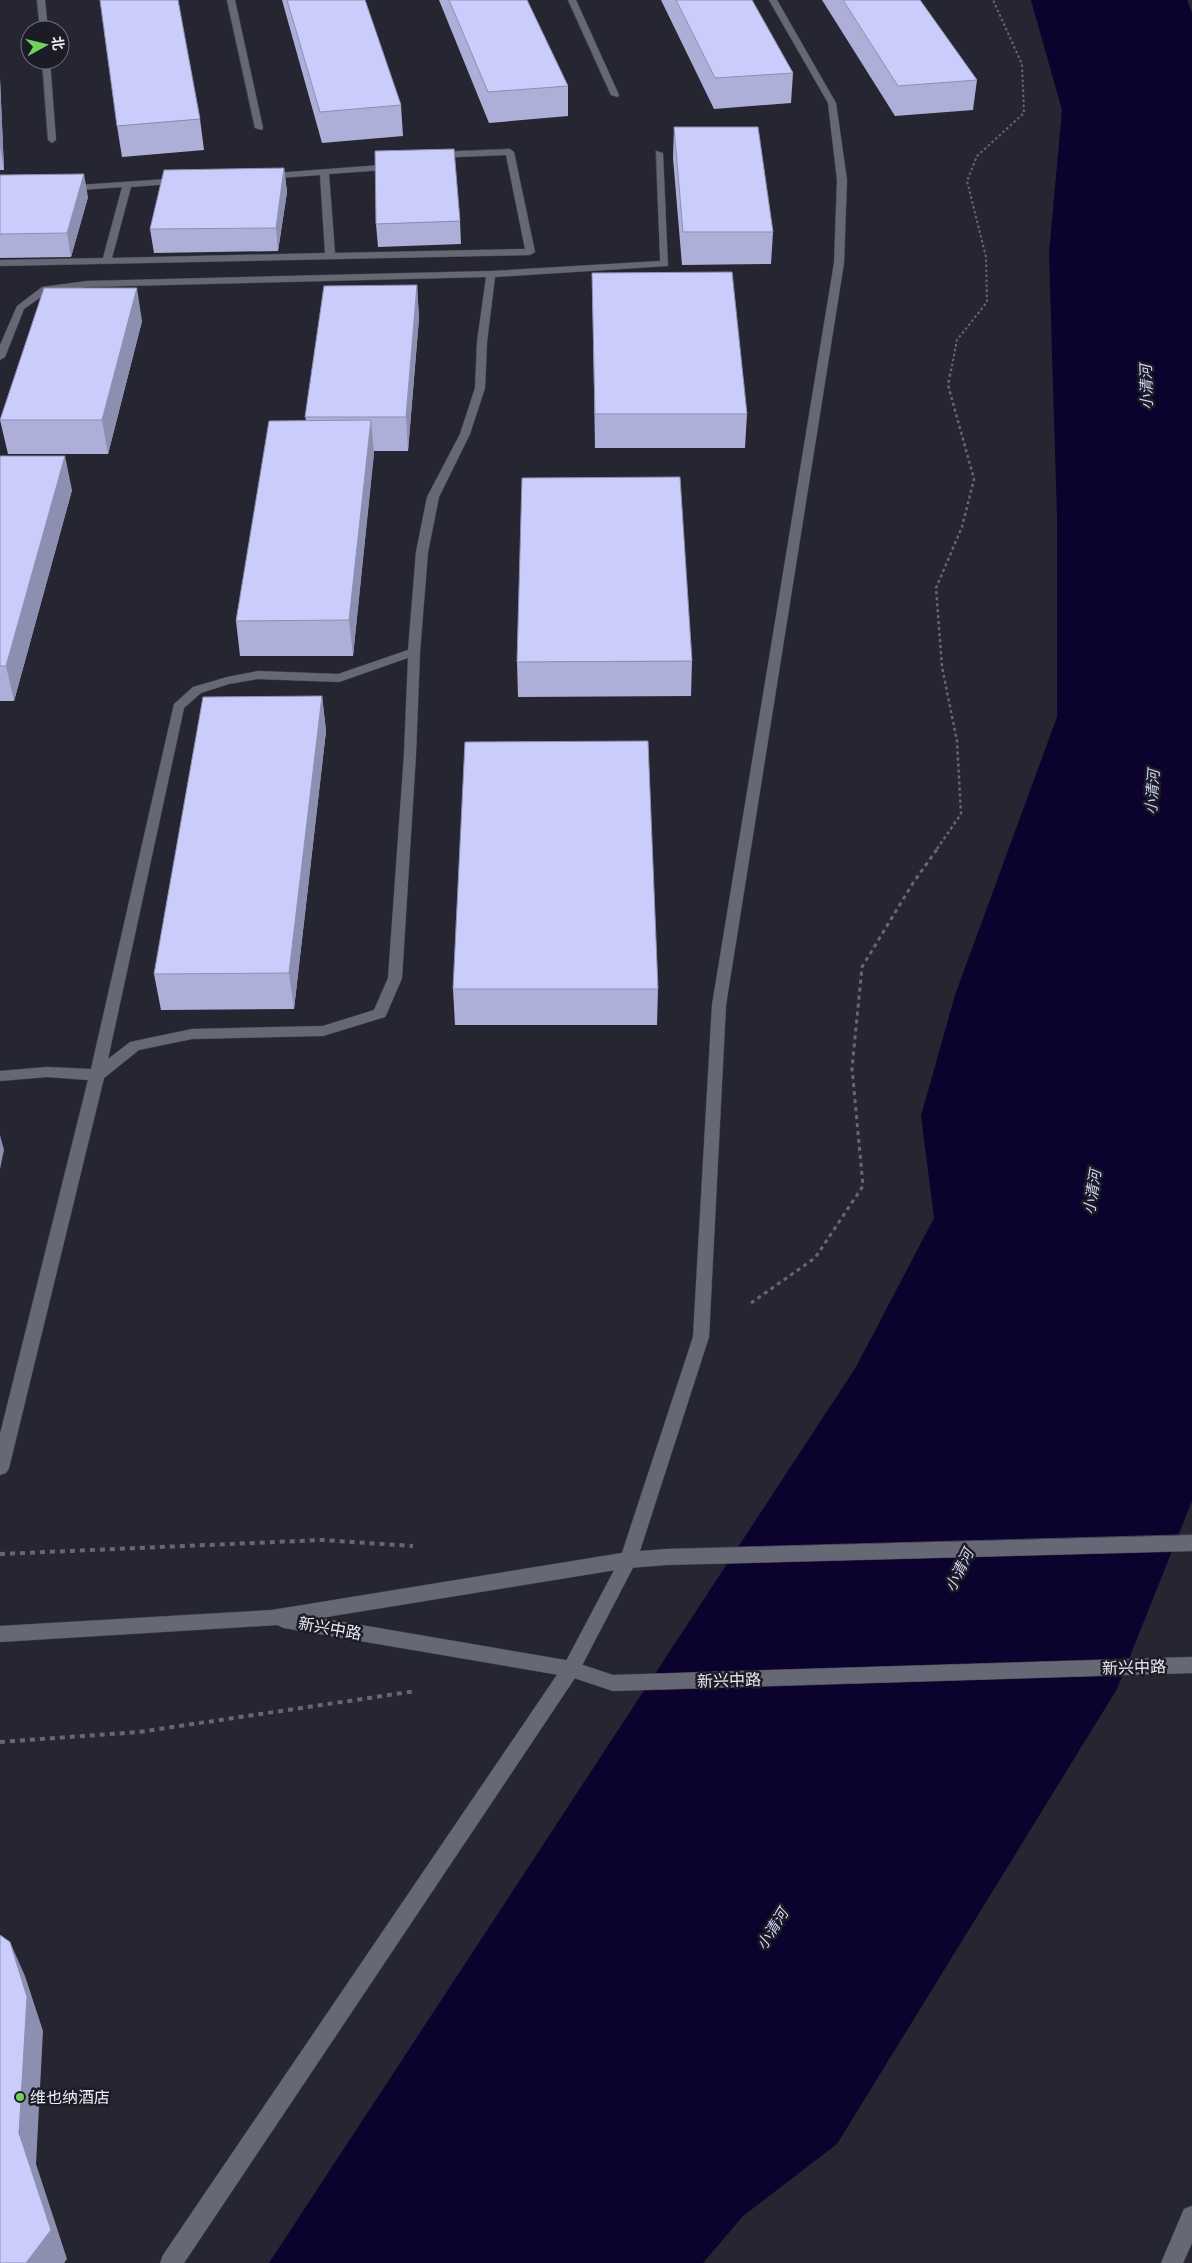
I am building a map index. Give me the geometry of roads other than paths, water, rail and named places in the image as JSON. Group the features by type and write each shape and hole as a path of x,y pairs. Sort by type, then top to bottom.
{"street":[{"path":"41,0 43,20"},
{"path":"231,0 259,128"},
{"path":"572,0 615,95"},
{"path":"171,2263 571,1669 628,1560 701,1337 719,1005 840,262 842,180 832,103 773,0"},
{"path":"47,70 52,140"},
{"path":"0,263 530,252 510,152 422,156"},
{"path":"0,357 20,308 45,289 87,284 491,274 665,264 659,153"},
{"path":"255,177 403,167 402,157"},
{"path":"324,172 330,255"},
{"path":"59,189 196,180"},
{"path":"107,260 127,184"},
{"path":"0,1076 47,1072 98,1075 135,1046 192,1034 323,1031 380,1013 395,978 410,754 414,652 422,552 432,497 466,434 480,388 482,342 491,274"},
{"path":"0,1468 98,1075 178,707 197,690 227,681 258,675 339,678 414,652"},
{"name":"新兴中路","path":"0,1634 272,1618 628,1560 666,1557 1192,1543"},
{"name":"新兴中路","path":"272,1618 571,1669 613,1683 1192,1665"},
{"path":"1172,2263 1192,2217"}],"water":[{"name":"小清河","path":"1031,0 1187,0 1192,13 1192,1501 1117,1689 837,2144 743,2216 703,2263 269,2263 856,1367 934,1218 921,1116 955,995 1057,717 1057,517 1049,253 1062,110"}],"place":[{"name":"维也纳酒店","path":"20,2097"}]}
